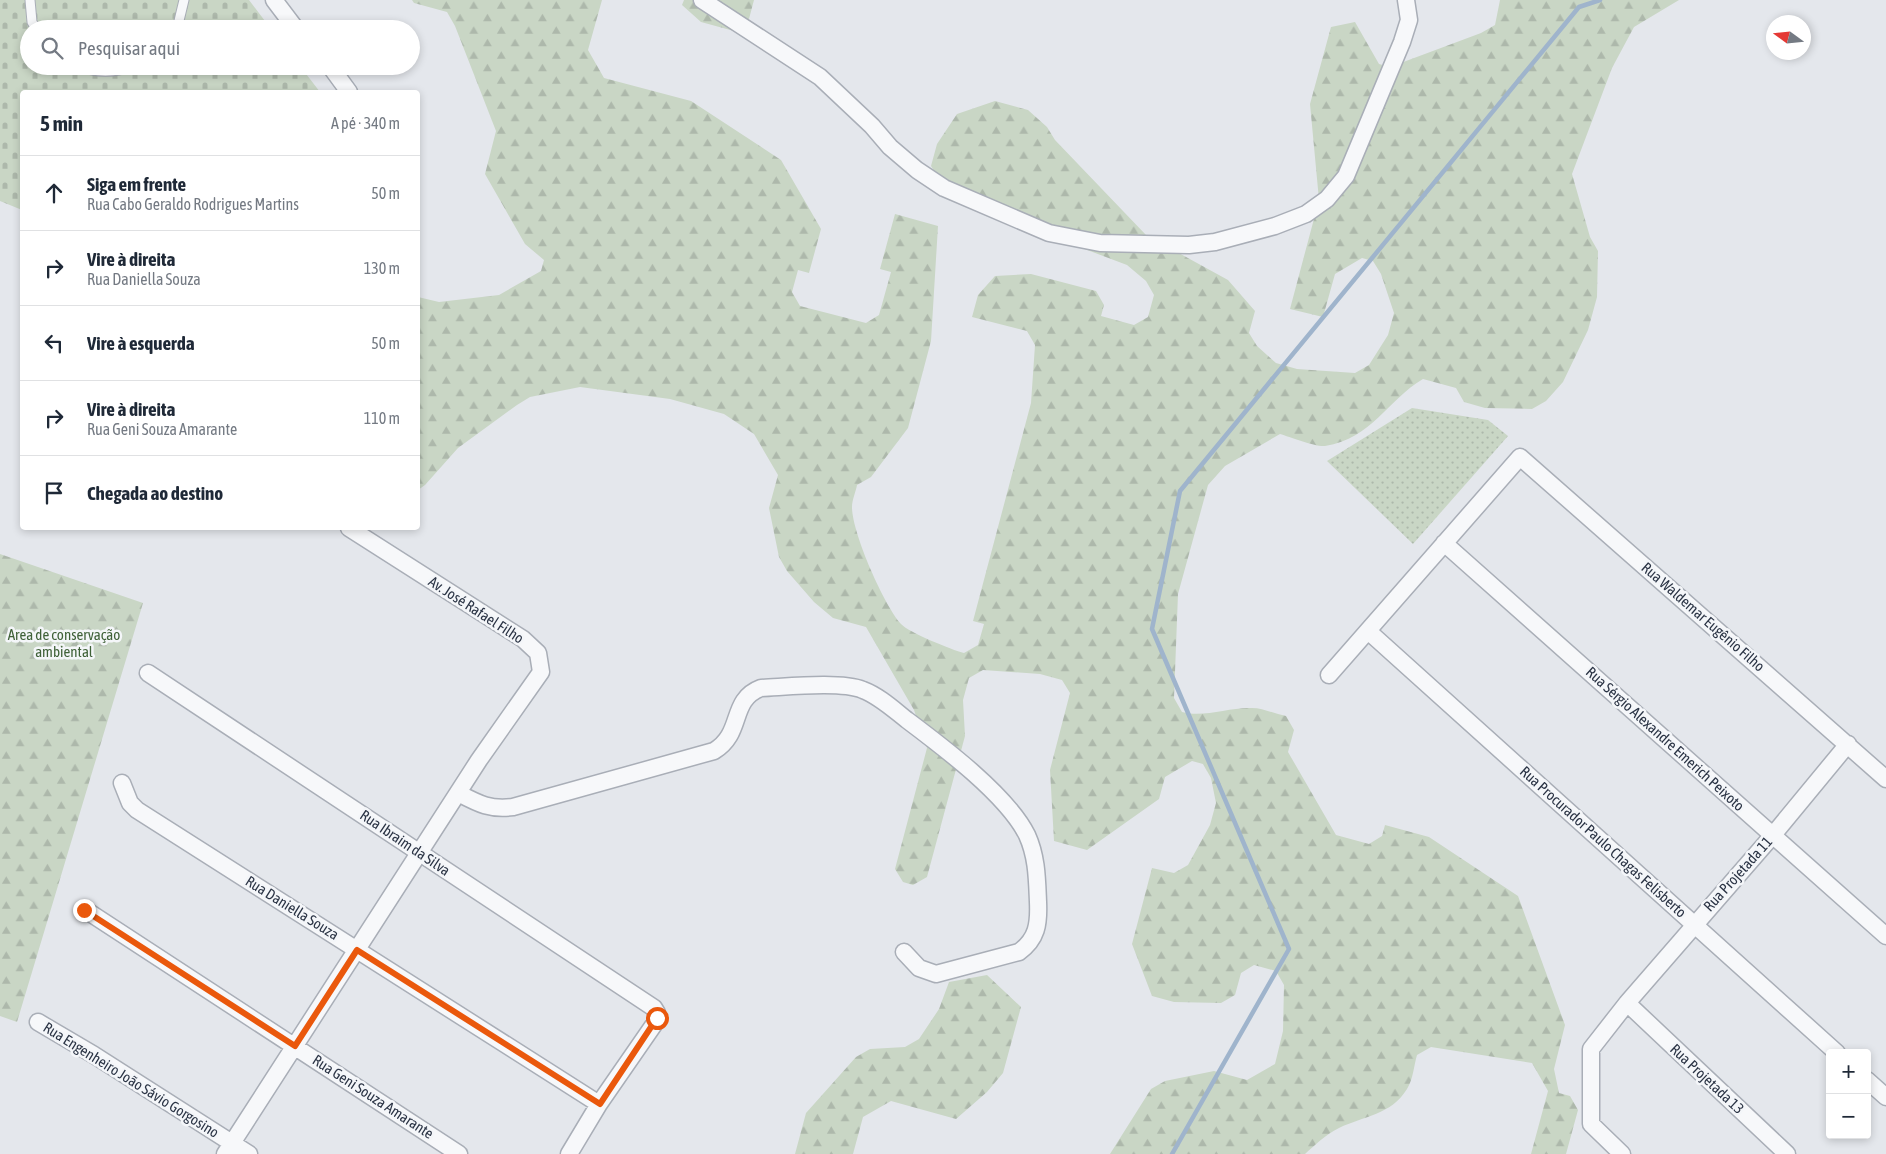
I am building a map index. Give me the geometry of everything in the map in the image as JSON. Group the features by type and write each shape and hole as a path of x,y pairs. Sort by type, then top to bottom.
{"street":[{"path":"274,0 289,20"},
{"path":"702,0 820,78 872,126 890,147 917,170 944,188 1049,234 1100,243 1190,245 1215,242 1274,226 1306,214 1327,199 1346,176 1402,42 1408,20 1406,0"},
{"path":"337,75 348,90"},
{"name":"Rua Waldemar Eugênio Filho","path":"1444,543 1520,457 1886,778"},
{"name":"Av. José Rafael Filho","path":"229,1148 421,854 458,793 541,672 538,653 523,639 352,530"},
{"path":"1329,675 1444,543"},
{"name":"Rua Sérgio Alexandre Emerich Peixoto","path":"1444,543 1886,936"},
{"name":"Rua Procurador Paulo Chagas Felisberto","path":"1368,631 1833,1049"},
{"name":"Rua Ibraim da Silva","path":"148,673 654,1008 657,1018 600,1104"},
{"path":"458,793 481,805 497,809 513,807 714,751 724,745 731,736 743,700 749,692 761,688 854,687 878,698 934,740 983,783 1015,817 1026,834 1034,855 1039,924 1034,937 1027,946 1018,952 936,974 918,968 904,952"},
{"name":"Rua Projetada 11","path":"1622,1154 1591,1124 1590,1050 1627,1003 1773,835 1848,744"},
{"name":"Rua Daniella Souza","path":"122,783 130,803 137,810 600,1104"},
{"name":"Rua Geni Souza Amarante","path":"84,910 460,1154"},
{"name":"Rua Projetada 13","path":"1627,1003 1787,1154"},
{"name":"Rua Engenheiro João Sávio Gorgosino","path":"38,1022 94,1055 229,1148 249,1154"},
{"path":"1871,1084 1886,1097"},
{"path":"569,1154 600,1104"}],"lane":[{"path":"30,0 32,20"},
{"path":"179,20 184,0"}],"green space":[{"path":"0,0 249,0 264,20 20,20 20,75 307,75 318,90 20,90 20,209 0,201"},
{"path":"412,0 602,0 588,50 604,78 691,101 781,160 821,229 809,273 798,270 792,292 800,306 866,323 879,315 891,272 880,269 895,214 938,226 931,341 908,428 871,477 857,485 852,507 857,534 870,568 894,615 901,624 921,636 964,653 978,645 984,624 973,621 1031,403 1035,345 1027,331 972,317 978,295 995,276 1031,274 1096,291 1104,305 1101,316 1134,325 1148,317 1154,295 1146,281 1127,265 1021,225 939,179 931,166 937,144 957,114 995,101 1028,110 1047,127 1055,140 1146,235 1228,280 1255,311 1249,333 1257,346 1276,363 1297,369 1355,373 1369,365 1388,335 1394,313 1381,274 1373,261 1362,258 1335,274 1323,317 1290,309 1319,200 1310,104 1331,27 1355,22 1379,64 1390,67 1481,33 1495,25 1500,0 1679,0 1634,27 1612,68 1572,174 1590,237 1598,251 1597,297 1588,330 1563,382 1546,401 1532,409 1485,408 1464,402 1456,388 1423,379 1410,388 1367,427 1341,442 1321,446 1280,434 1225,466 1208,485 1178,594 1174,698 1182,712 1199,714 1252,708 1286,716 1294,730 1288,752 1336,835 1369,844 1382,836 1385,825 1429,837 1518,896 1565,1025 1554,1069 1559,1093 1570,1096 1578,1110 1566,1154 1531,1154 1548,1091 1532,1063 1431,1047 1417,1055 1412,1077 1401,1098 1385,1110 1334,1131 1320,1140 1305,1154 1110,1154 1151,1089 1165,1081 1214,1071 1247,1080 1275,1064 1283,1031 1284,985 1276,971 1254,965 1241,973 1235,995 1221,1003 1174,1002 1152,996 1132,944 1152,868 1174,873 1188,865 1210,825 1216,803 1211,778 1203,764 1192,761 1165,777 1159,799 1087,850 1054,841 1050,770 1070,693 1062,680 1040,674 983,670 969,678 963,700 965,736 927,877 913,885 903,882 895,869 927,748 914,710 866,627 833,618 814,602 787,571 779,557 769,508 778,475 754,434 724,414 670,399 580,387 530,397 517,405 458,448 420,489 420,297 439,302 499,295 541,271 544,260 525,244 485,174 496,131 455,26 447,12 414,3"},
{"path":"684,0 754,0 745,34 701,22 682,5"},
{"path":"1412,408 1488,420 1508,436 1413,544 1327,461"},
{"name":"Area de conservação ambiental","path":"0,554 143,603 17,1022 0,1016"},
{"path":"987,975 1021,1007 1003,1073 987,1092 956,1119 891,1101 863,1117 853,1154 795,1154 806,1113 856,1057 870,1049 905,1047 919,1039 939,1009 949,982"}],"waterway":[{"path":"1172,1154 1289,949 1152,629 1180,491 1579,7 1600,0"}],"route":[{"path":"84,910 295,1046 357,950 600,1104 657,1018"}]}
